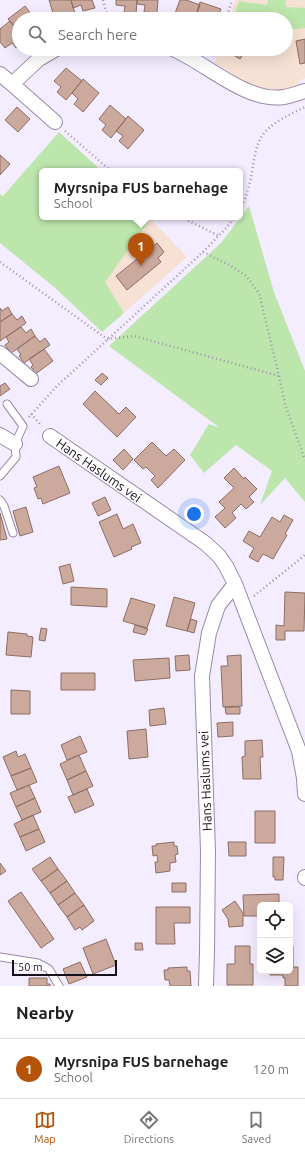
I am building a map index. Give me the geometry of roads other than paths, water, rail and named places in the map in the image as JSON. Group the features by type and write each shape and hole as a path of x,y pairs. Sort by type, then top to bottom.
{"street":[{"path":"12,84 44,56"},
{"path":"187,56 224,79 243,89 262,96 283,98 305,91"},
{"path":"0,74 55,122"},
{"path":"0,354 31,379"},
{"path":"0,436 15,444"},
{"name":"Hans Haslums vei","path":"50,436 205,543 219,556 235,584 299,751 304,778 305,794"},
{"name":"Hans Haslums vei","path":"206,986 208,851 202,676 209,633 218,606 235,584"}],"lane":[{"path":"0,476 16,457 15,444 23,426 7,404"},
{"path":"0,500 4,506 13,533"},
{"path":"0,957 38,963 49,969 59,986"}],"place":[{"name":"Myrsnipa FUS barnehage","path":"141,266"}]}
